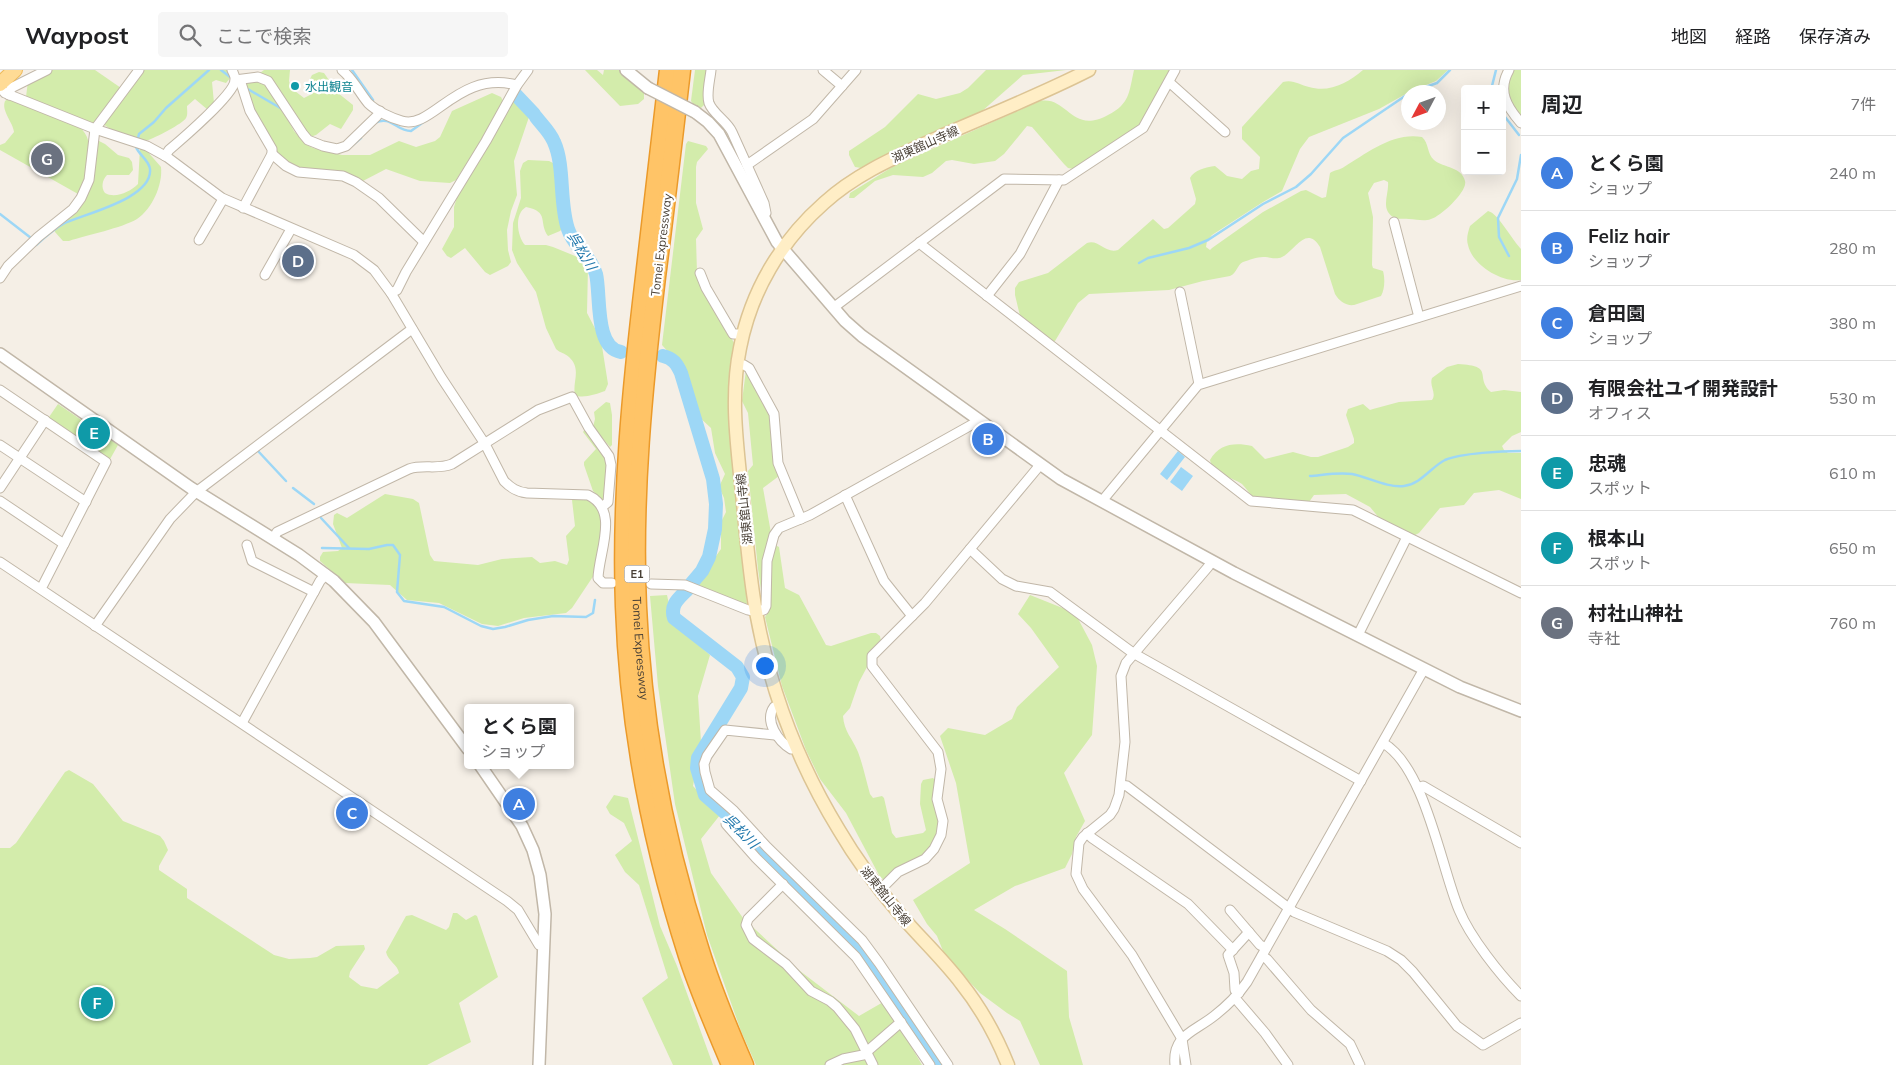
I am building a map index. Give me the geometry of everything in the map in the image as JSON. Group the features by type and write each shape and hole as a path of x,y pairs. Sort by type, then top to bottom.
{"highway":[{"name":"Tomei Expressway","path":"668,70 630,410 624,498 624,608 633,712 643,777 657,847 688,958 730,1065"},
{"name":"Tomei Expressway","path":"682,70 643,411 638,498 638,606 647,711 656,774 670,843 701,953 745,1065"}],"main road":[{"path":"3,89 15,70"},
{"name":"湖東舘山寺線","path":"1008,1065 988,1022 971,996 880,890 838,829 813,784 796,747 767,663 756,612 735,426 734,394 743,334 759,290 782,249 799,228 826,201 873,168 1089,70"}],"street":[{"path":"3,89 12,88 47,70"},
{"path":"0,278 8,266 73,209 81,198 88,180 95,130 140,70"},
{"path":"232,70 250,110 272,149 272,154 243,208"},
{"path":"342,70 370,104 380,111 404,122 413,122 422,117 451,92 469,81 482,77 496,76 517,85"},
{"path":"391,293 396,290 486,141 517,85 528,70"},
{"path":"626,70 648,88 695,112 719,134 782,249 833,308 862,336 1040,465 1212,561 1358,636 1476,694 1521,711"},
{"path":"711,70 708,96 710,105 730,128 764,203 766,213 762,215"},
{"path":"823,70 842,86"},
{"path":"747,165 813,119 856,70"},
{"path":"833,308 1004,179 1064,180 1143,128 1175,70"},
{"path":"1509,70 1503,86 1504,97 1508,107 1521,123"},
{"path":"165,156 169,150 216,107 238,80 251,77 265,79 271,83 303,134 315,143 331,148 342,148 350,144 380,111"},
{"path":"1168,82 1225,132"},
{"path":"3,89 95,130 136,142 165,156 223,199 361,259 374,270 391,293 441,377 485,444 504,481 514,490 528,493 581,494 593,498 602,506 606,519 598,578 603,583 612,583"},
{"path":"272,154 286,166 298,172 343,176 356,182 379,198 424,242"},
{"path":"987,296 1020,254 1059,180"},
{"path":"199,240 223,199"},
{"path":"1394,222 1419,317"},
{"path":"265,276 291,229"},
{"path":"920,242 1251,501 1353,510 1521,593"},
{"path":"700,273 706,288 733,334 743,334"},
{"path":"1102,501 1199,384 1521,286"},
{"path":"1180,292 1199,384"},
{"path":"95,626 170,519 196,492 412,329"},
{"path":"0,354 196,492 326,574 374,622 464,744"},
{"path":"737,364 749,368 772,407 776,422 778,463 801,519"},
{"path":"0,390 106,462 42,585"},
{"path":"273,539 277,532 409,469 447,466 538,410 572,397 590,428 607,451 612,453 608,502 602,506"},
{"path":"651,584 685,585 756,612 766,608 767,561 776,531 973,424 977,419"},
{"path":"0,488 45,420"},
{"path":"0,445 86,502"},
{"path":"880,890 898,872 920,862 930,854 943,828 943,821 937,799 941,768 938,752 872,666 872,656 912,616 970,550 1040,465"},
{"path":"845,495 884,581 912,616"},
{"path":"0,501 64,544"},
{"path":"1358,636 1407,536"},
{"path":"247,545 252,561 314,592"},
{"path":"970,550 1002,579 1016,586 1050,592 1133,653 1361,781"},
{"path":"1186,1065 1182,1039 1132,955 1078,882 1076,866 1079,843 1087,833 1104,820 1114,809 1121,785 1125,742 1121,676 1126,663 1212,561"},
{"path":"0,562 508,901 518,910 539,945 544,945"},
{"path":"242,723 314,592 326,574"},
{"path":"1175,1065 1174,1052 1182,1039 1214,1016 1237,995 1264,952 1424,669"},
{"path":"775,735 771,714 774,706 780,705"},
{"path":"796,747 791,749 775,735 725,730 705,760 704,768 710,790 734,811 874,955 948,1065"},
{"path":"1383,743 1397,756 1418,788 1462,918 1500,972 1521,996"},
{"path":"483,769 515,815 533,850 540,875 544,901 544,945 539,1065"},
{"path":"1121,785 1127,786 1289,908 1324,925 1387,951 1401,960 1457,1026 1483,1045 1521,1023"},
{"path":"1418,788 1423,786 1521,843"},
{"path":"726,824 750,851 831,930 862,964 930,1065"},
{"path":"1087,833 1188,904 1233,950"},
{"path":"783,884 748,919 746,925 748,932 790,968 812,991 834,1004 855,1029 873,1065"},
{"path":"1230,910 1260,945 1267,959 1311,1010 1350,1044 1360,1065"},
{"path":"831,930 840,920"},
{"path":"1250,932 1228,955 1234,973 1235,990 1288,1065"},
{"path":"830,1065 843,1059 863,1055 901,1022"}],"green space":[{"path":"51,70 95,70 121,88 96,122 92,123 26,97 28,81"},
{"path":"143,70 230,70 231,77 226,83 216,80 212,82 214,103 208,110 195,99 187,106 187,115 184,120 156,137 144,140 117,132 104,124"},
{"path":"264,70 290,70 289,81 291,88 304,98 312,94 310,79 312,75 319,72 324,73 338,93 353,105 353,110 341,129 330,124 316,135 310,137 260,73"},
{"path":"585,70 597,70 603,75 604,70 619,70 644,92 644,99 638,104 620,106"},
{"path":"695,70 707,70 704,105 701,108 694,105 691,101"},
{"path":"986,70 1066,70 1023,75 981,112 861,168 855,167 849,151 885,127 918,94 936,99 960,93 968,88"},
{"path":"1134,70 1172,70 1140,125 1074,169 1068,168 1032,127 1027,126 1004,154 995,161 974,164 952,160 946,161 932,173 923,177 893,175 875,181 854,198 849,198 850,193 894,166 1040,101 1049,101 1057,104 1086,121 1096,120 1108,115 1125,102"},
{"path":"1363,70 1448,70 1436,81 1426,85 1401,85 1401,97 1379,109 1309,137 1300,149 1282,191 1212,235 1207,241 1206,247 1210,250 1263,212 1301,191 1306,190 1322,198 1326,197 1330,173 1342,168 1371,150 1401,138 1411,136 1422,137 1432,158 1438,163 1457,170 1463,176 1465,185 1458,197 1447,208 1435,217 1423,220 1393,217 1388,212 1386,205 1388,182 1384,180 1374,183 1368,193 1373,217 1372,265 1373,268 1383,271 1384,283 1381,296 1354,305 1348,305 1341,301 1335,294 1320,247 1310,238 1300,242 1280,258 1261,257 1243,262 1230,276 1169,290 1089,294 1078,303 1055,341 1052,342 1020,316 1015,295 1015,288 1019,282 1048,273 1087,243 1095,243 1113,251 1118,250 1153,219 1164,229 1168,228 1195,204 1196,199 1190,178 1197,171 1215,166 1227,176 1242,179 1251,171 1259,169 1260,157 1242,139 1242,127 1283,82 1293,82 1316,89 1324,89 1338,86"},
{"path":"1513,70 1521,70 1521,117 1509,94 1508,82"},
{"path":"251,79 258,79 269,85 294,131 305,144 313,148 342,155 370,155 399,141 416,147 435,141 440,137 452,111 492,93 501,97 503,101 456,180 450,183 420,181 386,169 361,182 339,174 304,171 284,163 274,151 266,132 254,114 249,102 244,84"},
{"path":"8,99 79,127 85,133 88,141 89,159 85,178 78,194 0,150 0,145 5,143 14,132 4,105"},
{"path":"514,100 524,106 529,117 514,161 517,195 507,230 511,262 508,266 490,275 485,272 465,248 451,258 442,249 454,227 454,207 458,194"},
{"path":"99,141 118,155 129,158 132,162 133,170 129,175 107,175 103,184 105,193 109,195 122,194 138,184 140,148 147,151 161,167 158,189 152,203 137,219 114,228 63,241 54,228 75,211"},
{"path":"688,141 706,146 708,149 697,162 696,167 696,203 703,229 696,239 697,273 734,343 747,605 701,587 697,583 721,549 721,522 726,512 724,498 719,487 725,474 715,453 711,428 696,414 681,366 662,345 686,144"},
{"path":"528,160 549,161 555,164 564,227 560,231 548,236 541,215 533,209 526,207 522,210 518,220 522,241 525,245 553,247 580,258 588,267 587,313 601,340 608,384 605,391 594,395 575,395 575,366 569,357 556,349 546,328 536,292 517,263 512,250 513,223 521,198 520,171 523,163"},
{"path":"1488,211 1496,217 1521,249 1521,280 1505,279 1497,276 1482,266 1471,252 1467,240 1470,226"},
{"path":"1458,364 1470,365 1481,370 1486,387 1491,392 1504,390 1521,392 1521,432 1512,436 1502,446 1508,453 1521,453 1521,499 1499,490 1474,493 1464,505 1440,508 1419,533 1413,536 1380,519 1370,507 1346,494 1314,495 1309,502 1253,497 1242,484 1215,469 1210,460 1222,447 1233,444 1252,446 1265,459 1293,452 1318,457 1348,447 1354,443 1354,439 1346,415 1348,409 1363,404 1370,410 1399,402 1432,400 1434,395 1431,384 1432,378 1447,367"},
{"path":"746,370 772,417 779,476 763,488 771,533 762,597 748,471 753,465 748,413 742,401"},
{"path":"606,402 610,403 612,415 612,445 610,447 593,427 594,412"},
{"path":"58,404 118,445 109,461 47,420"},
{"path":"585,429 608,461 604,498 602,500 593,491 584,465 584,462 596,449 583,432"},
{"path":"385,494 413,499 419,503 430,555 434,561 478,565 502,559 532,557 540,563 555,561 567,565 569,560 566,536 575,526 572,500 574,498 587,499 599,508 602,525 594,575 572,608 566,613 524,618 498,626 482,624 439,603 407,600 390,585 345,583 320,561 323,552 338,551 342,548 333,524 334,515 337,513 347,518"},
{"path":"775,545 779,547 785,588 799,595 826,645 831,646 871,633 876,633 880,636 881,641 859,682 850,708 843,716 847,731 860,757 870,794 873,798 882,796 884,798 892,833 896,838 923,833 926,830 920,804 921,784 923,780 933,778 935,780 940,828 928,852 884,880 880,877 846,813 820,779 806,750 782,686 765,617 769,611 769,568"},
{"path":"667,595 673,623 710,655 698,696 701,742 693,786 720,815 701,839 711,873 743,918 800,971 859,1016 885,1001 922,1065 756,1065 741,1031 707,935 675,804 658,686 650,596"},
{"path":"1030,595 1075,613 1092,645 1097,666 1092,735 1064,773 1085,821 1076,837 1072,854 1065,868 1015,886 974,910 1067,971 1069,1017 1083,1065 1040,1065 1020,1021 980,993 945,956 937,936 927,924 913,900 970,863 956,783 940,736 948,728 985,735 1012,719 1017,707 1059,667 1031,628 1018,614"},
{"path":"69,770 93,784 123,821 160,836 168,850 159,866 159,870 187,889 187,898 274,955 289,959 310,958 317,957 336,946 364,945 365,949 350,972 349,977 361,986 377,989 399,973 386,952 406,916 412,915 446,930 449,927 453,913 457,913 466,920 475,915 477,916 498,977 459,1003 471,1042 427,1065 0,1065 0,848 10,848 16,843 65,772"},
{"path":"614,795 628,798 660,926 677,966 713,1065 673,1065 642,998 668,978 639,885 625,872 615,855 632,841 624,823 610,814 606,807"}],"water":[{"path":"1178,451 1185,457 1167,480 1160,474"},
{"path":"1181,467 1193,476 1182,491 1170,482"}],"waterway":[{"path":"36,245 63,224 115,204 140,189 148,180 150,169 148,163 136,147 139,134 209,70"},
{"path":"221,70 230,77"},
{"path":"352,70 373,100"},
{"path":"1431,85 1437,83 1450,70"},
{"path":"1492,85 1496,70"},
{"path":"246,88 282,109"},
{"name":"呉松川","path":"516,95 534,114"},
{"path":"1139,263 1148,258 1189,248 1208,240 1263,204 1296,187 1311,174 1343,138 1401,99"},
{"name":"呉松川","path":"536,117 554,142 560,162 565,219 570,235 590,262 596,274 600,319 606,341 612,348 621,352"},
{"path":"1506,118 1519,135"},
{"path":"375,123 385,121 401,129 411,131 425,121"},
{"path":"348,149 361,138"},
{"path":"1509,256 1499,237 1498,218 1517,179 1521,155"},
{"path":"0,214 31,238"},
{"name":"呉松川","path":"663,356 674,362 681,373 713,479 716,504 715,529 709,557 702,571 691,584"},
{"path":"258,451 286,481"},
{"path":"1310,476 1336,473 1352,474 1384,484 1404,486 1421,479 1445,460 1482,453 1521,451"},
{"path":"293,488 314,504"},
{"path":"321,518 349,548"},
{"path":"322,548 369,549 393,545 400,555 397,592 404,601 444,607 481,626 493,629 553,616 586,617 593,613 595,600"},
{"name":"呉松川","path":"687,590 674,606 674,618 737,667 743,677 741,688 698,758 697,768 705,795 729,816 755,846 862,952 939,1065"}],"place":[{"name":"水出観音","path":"295,86"},
{"name":"村社山神社","path":"47,159"},
{"name":"有限会社ユイ開発設計","path":"298,261"},
{"name":"忠魂","path":"94,433"},
{"name":"Feliz hair","path":"988,439"},
{"name":"とくら園","path":"519,804"},
{"name":"倉田園","path":"352,813"},
{"name":"根本山","path":"97,1003"}]}
